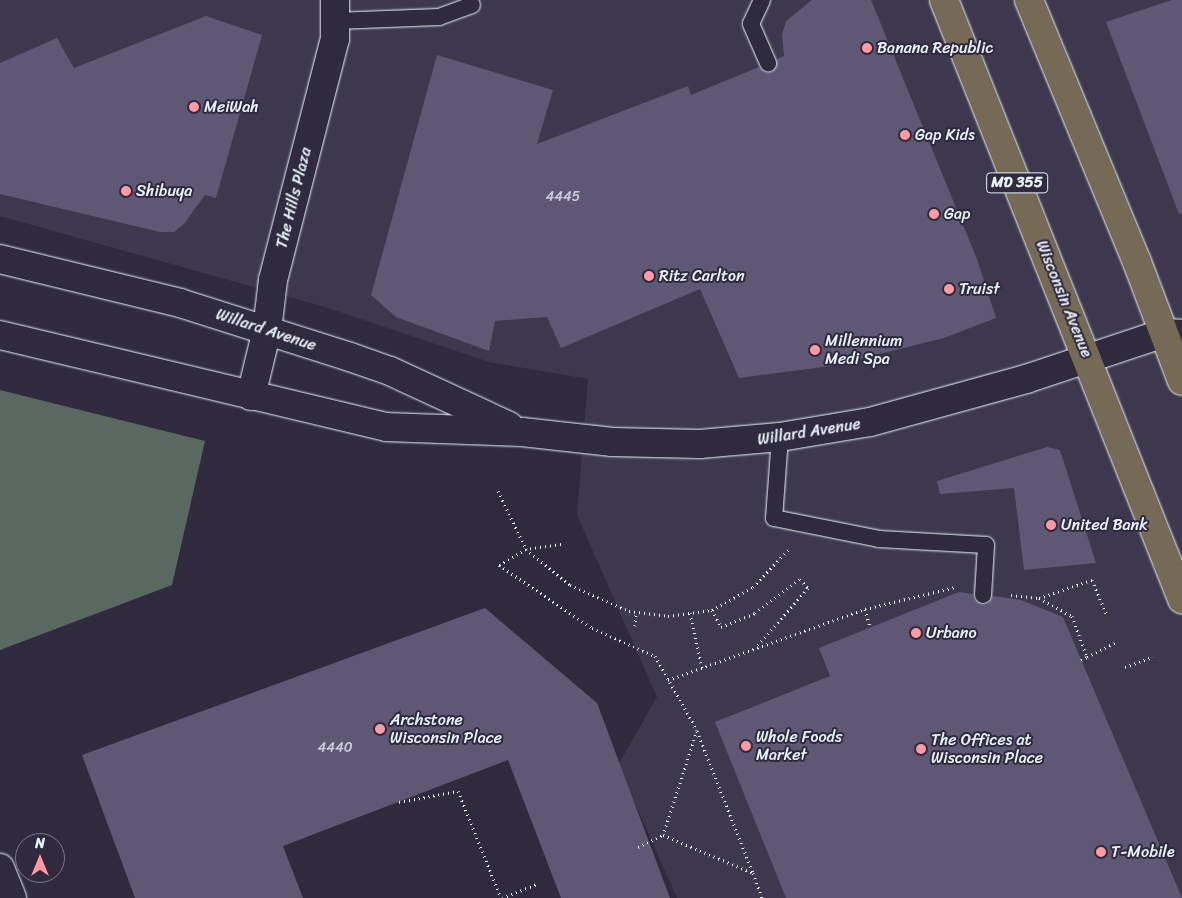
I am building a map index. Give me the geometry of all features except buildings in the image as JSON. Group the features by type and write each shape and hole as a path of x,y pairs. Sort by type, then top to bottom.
{"main road":[{"name":"Wisconsin Avenue","path":"944,0 1182,599"},
{"path":"1029,0 1176,327 1182,381"}],"street":[{"name":"The Hills Plaza","path":"251,396 267,330 270,293 334,39 334,10"},
{"name":"Willard Avenue","path":"0,259 180,303 267,330 390,371 522,432"},
{"name":"Willard Avenue","path":"0,336 386,427 522,432 656,444 700,444 780,438 827,431 911,412 1087,358 1176,327"},
{"path":"0,868 12,898"}],"lane":[{"path":"762,0 751,24 768,63"},
{"path":"334,10 439,17 472,5"},
{"path":"780,438 774,518 879,539 986,546 983,595"}],"path":[{"path":"498,492 526,549 570,585 636,612 668,616 712,610 753,587 790,547 801,523"},
{"path":"561,544 526,549 499,564 592,628 655,656 697,730 762,898"},
{"path":"712,610 721,628 755,614 800,579 808,588 757,646"},
{"path":"1039,598 1092,580 1106,614"},
{"path":"668,680 757,646 865,609 870,628"},
{"path":"635,626 636,612"},
{"path":"690,613 702,668"},
{"path":"1099,651 1116,642"},
{"path":"1081,660 1087,657"},
{"path":"1126,667 1153,657"},
{"path":"638,847 663,835 697,730"},
{"path":"399,802 458,791 502,898 537,884"},
{"path":"663,835 753,873"}],"shaded area":[{"path":"0,0 1182,0 1182,898 677,898 618,765 657,697 577,515 588,379 489,362 325,307 0,216"}],"green space":[{"path":"0,390 205,441 172,585 0,650"}],"place":[{"name":"Banana Republic","path":"867,48"},
{"name":"MeiWah","path":"194,107"},
{"name":"Gap Kids","path":"905,135"},
{"name":"Shibuya","path":"126,191"},
{"name":"Gap","path":"934,214"},
{"name":"Ritz Carlton","path":"649,276"},
{"name":"Truist","path":"949,289"},
{"name":"Millennium Medi Spa","path":"815,350"},
{"name":"United Bank","path":"1051,525"},
{"name":"Urbano","path":"916,633"},
{"name":"Archstone Wisconsin Place","path":"380,729"},
{"name":"Whole Foods Market","path":"746,746"},
{"name":"The Offices at Wisconsin Place","path":"921,749"},
{"name":"T-Mobile","path":"1101,852"}]}
